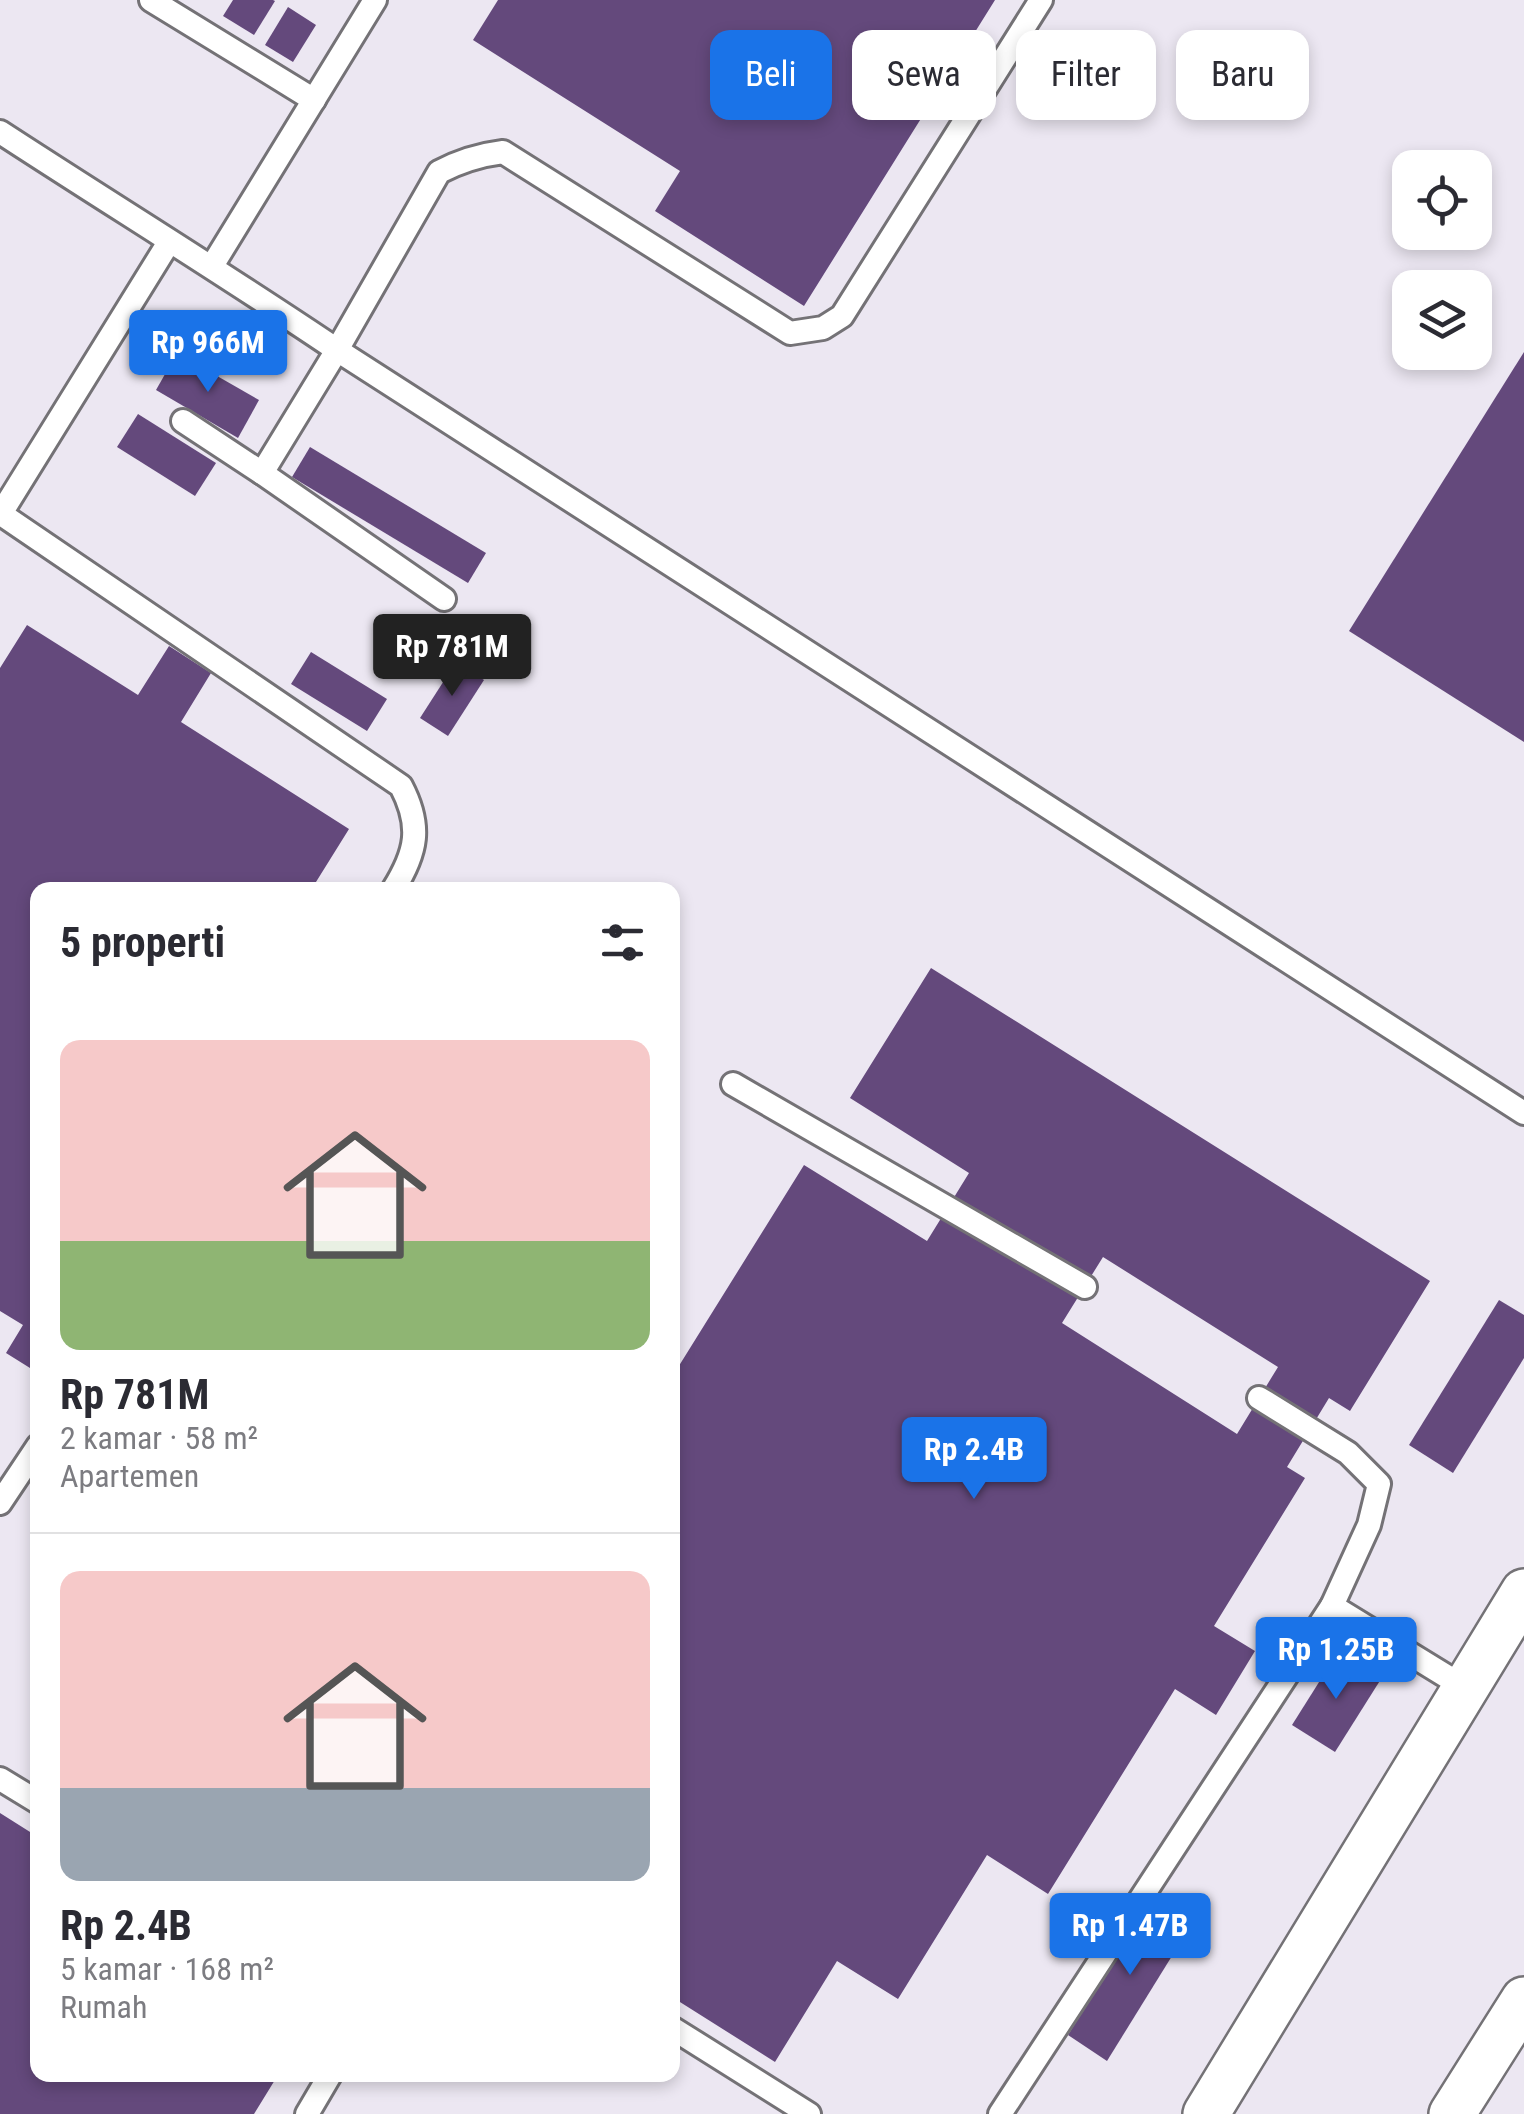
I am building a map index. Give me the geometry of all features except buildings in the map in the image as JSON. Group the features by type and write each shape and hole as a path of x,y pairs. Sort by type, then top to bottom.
{"street":[{"path":"1206,2114 1524,1592"},
{"path":"1452,2114 1524,2000"}],"lane":[{"path":"152,0 314,100"},
{"path":"212,266 375,0"},
{"path":"262,472 439,172 480,155 503,152 790,333 823,328 842,316 1041,0"},
{"path":"0,132 1524,1113"},
{"path":"169,242 0,515 402,786 416,822 406,870 398,882"},
{"path":"183,420 444,599"},
{"path":"733,1084 1085,1288"},
{"path":"1000,2114 1332,1606 1369,1525 1379,1484 1348,1453 1260,1398"},
{"path":"0,1503 30,1458"},
{"path":"1332,1606 1464,1687"},
{"path":"0,1779 30,1797"},
{"path":"680,2033 809,2114"},
{"path":"307,2114 326,2082"}],"shaded area":[{"path":"0,0 1524,0 1524,2114 0,2114"}]}
